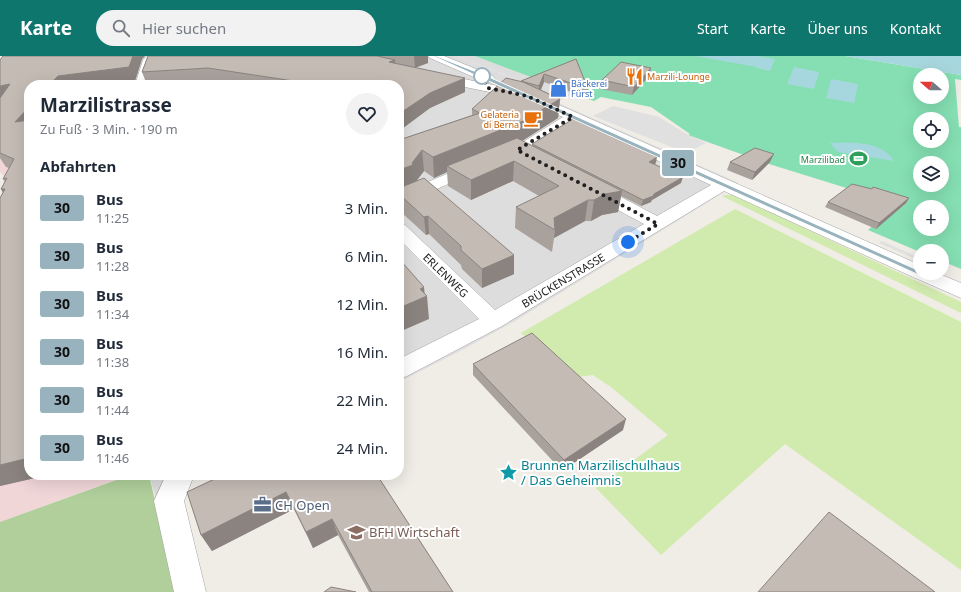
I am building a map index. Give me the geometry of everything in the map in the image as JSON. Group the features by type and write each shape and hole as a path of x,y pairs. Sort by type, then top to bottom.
{"street":[{"path":"142,80 149,60 153,56"},
{"path":"434,56 527,96 913,270"},
{"path":"420,74 527,96"},
{"path":"404,198 517,150 573,117"},
{"path":"517,150 537,160"},
{"path":"582,184 658,224"},
{"name":"BRÜCKENSTRASSE","path":"404,367 494,321 724,184"},
{"name":"ERLENWEG","path":"404,234 494,321"},
{"path":"936,280 961,291"},
{"path":"178,480 169,501 190,592"}],"shaded area":[{"path":"52,56 476,56 535,79 549,74 588,88 556,102 739,183 515,321 404,379 404,80 128,80 135,59"},
{"path":"453,56 460,56 519,79 515,80"},
{"path":"135,59 128,80 40,80"},
{"path":"24,84 24,480 115,480 0,522 0,198 3,191 4,176 0,172 0,89"},
{"path":"613,106 659,117 688,135 706,143 687,153 593,116"},
{"path":"882,241 913,255 913,258 879,243"},
{"path":"151,480 194,480 156,498"}],"green space":[{"name":"Marzilibad","path":"475,56 845,56 918,68 913,68 913,104 949,104 949,73 961,75 961,80 955,79 959,127 961,127 961,269 949,264 949,244 913,244 913,249 868,230 898,204 769,164 688,135 690,134 651,107 601,97 594,101 575,94 587,88 536,79"},
{"path":"734,195 961,302 961,313 722,196"},
{"path":"735,209 961,322 961,570 785,444 661,555 596,488 668,435 611,387 593,375 578,377 573,380 521,333"},
{"path":"116,480 150,480 176,592 0,592 0,522"}],"water":[{"path":"695,56 758,56 775,59 770,71 757,67"},
{"path":"845,56 961,56 961,75 949,73 949,68 918,68"},
{"path":"794,67 819,72 814,89 787,84"},
{"path":"831,79 858,84 854,103 826,98"},
{"path":"830,143 856,143 874,146 889,154 894,161 838,152"}],"building":[{"path":"3,56 133,56 129,67 58,76 54,80 24,80 24,112 15,122 24,121 24,459 0,465 0,198 5,189 1,189 7,178 3,179 14,159 0,153 0,98 10,84 0,86 0,60"},
{"path":"148,56 377,56 395,60 389,62 465,78 430,93 404,111 404,80 287,80 208,68 142,72"},
{"path":"576,59 588,89 544,74 539,86 521,81"},
{"path":"621,62 651,68 634,87 602,80"},
{"path":"506,78 523,82 560,99 523,121 433,157 422,150 412,163 413,165 404,168 404,138 480,113 472,109"},
{"path":"573,119 657,157 649,162 683,177 653,196 643,200 532,144"},
{"path":"517,138 622,191 605,194 594,200 588,200 554,218 555,230 516,207 559,186 514,161 471,180 447,166"},
{"path":"755,148 774,154 755,172 730,162"},
{"path":"424,178 514,255 482,269 461,250 461,246 428,216 424,217 404,199 404,186"},
{"path":"852,184 872,189 873,187 909,198 879,223 828,202"},
{"path":"404,264 424,287 420,289 427,296 404,306"},
{"path":"532,333 626,419 564,460 473,364"},
{"name":"BFH Wirtschaft","path":"212,480 380,480 453,592 372,592 332,519 306,532 286,492 201,535 187,492"},
{"path":"829,512 935,592 758,592"},
{"path":"331,587 356,592 324,592"}],"bus line":[{"name":"30","path":"435,56 488,78 913,270"}],"place":[{"name":"Marzili-Lounge","path":"634,76"},
{"name":"Bäckerei Fürst","path":"558,88"},
{"name":"Gelateria di Berna","path":"532,119"},
{"name":"Marzilibad","path":"858,159"},
{"name":"Brunnen Marzilischulhaus / Das Geheimnis","path":"508,472"},
{"name":"CH Open","path":"262,505"},
{"name":"BFH Wirtschaft","path":"356,532"}],"route":[{"path":"482,76 488,88 527,96 573,117 528,145 517,150 658,224 628,242"}]}
